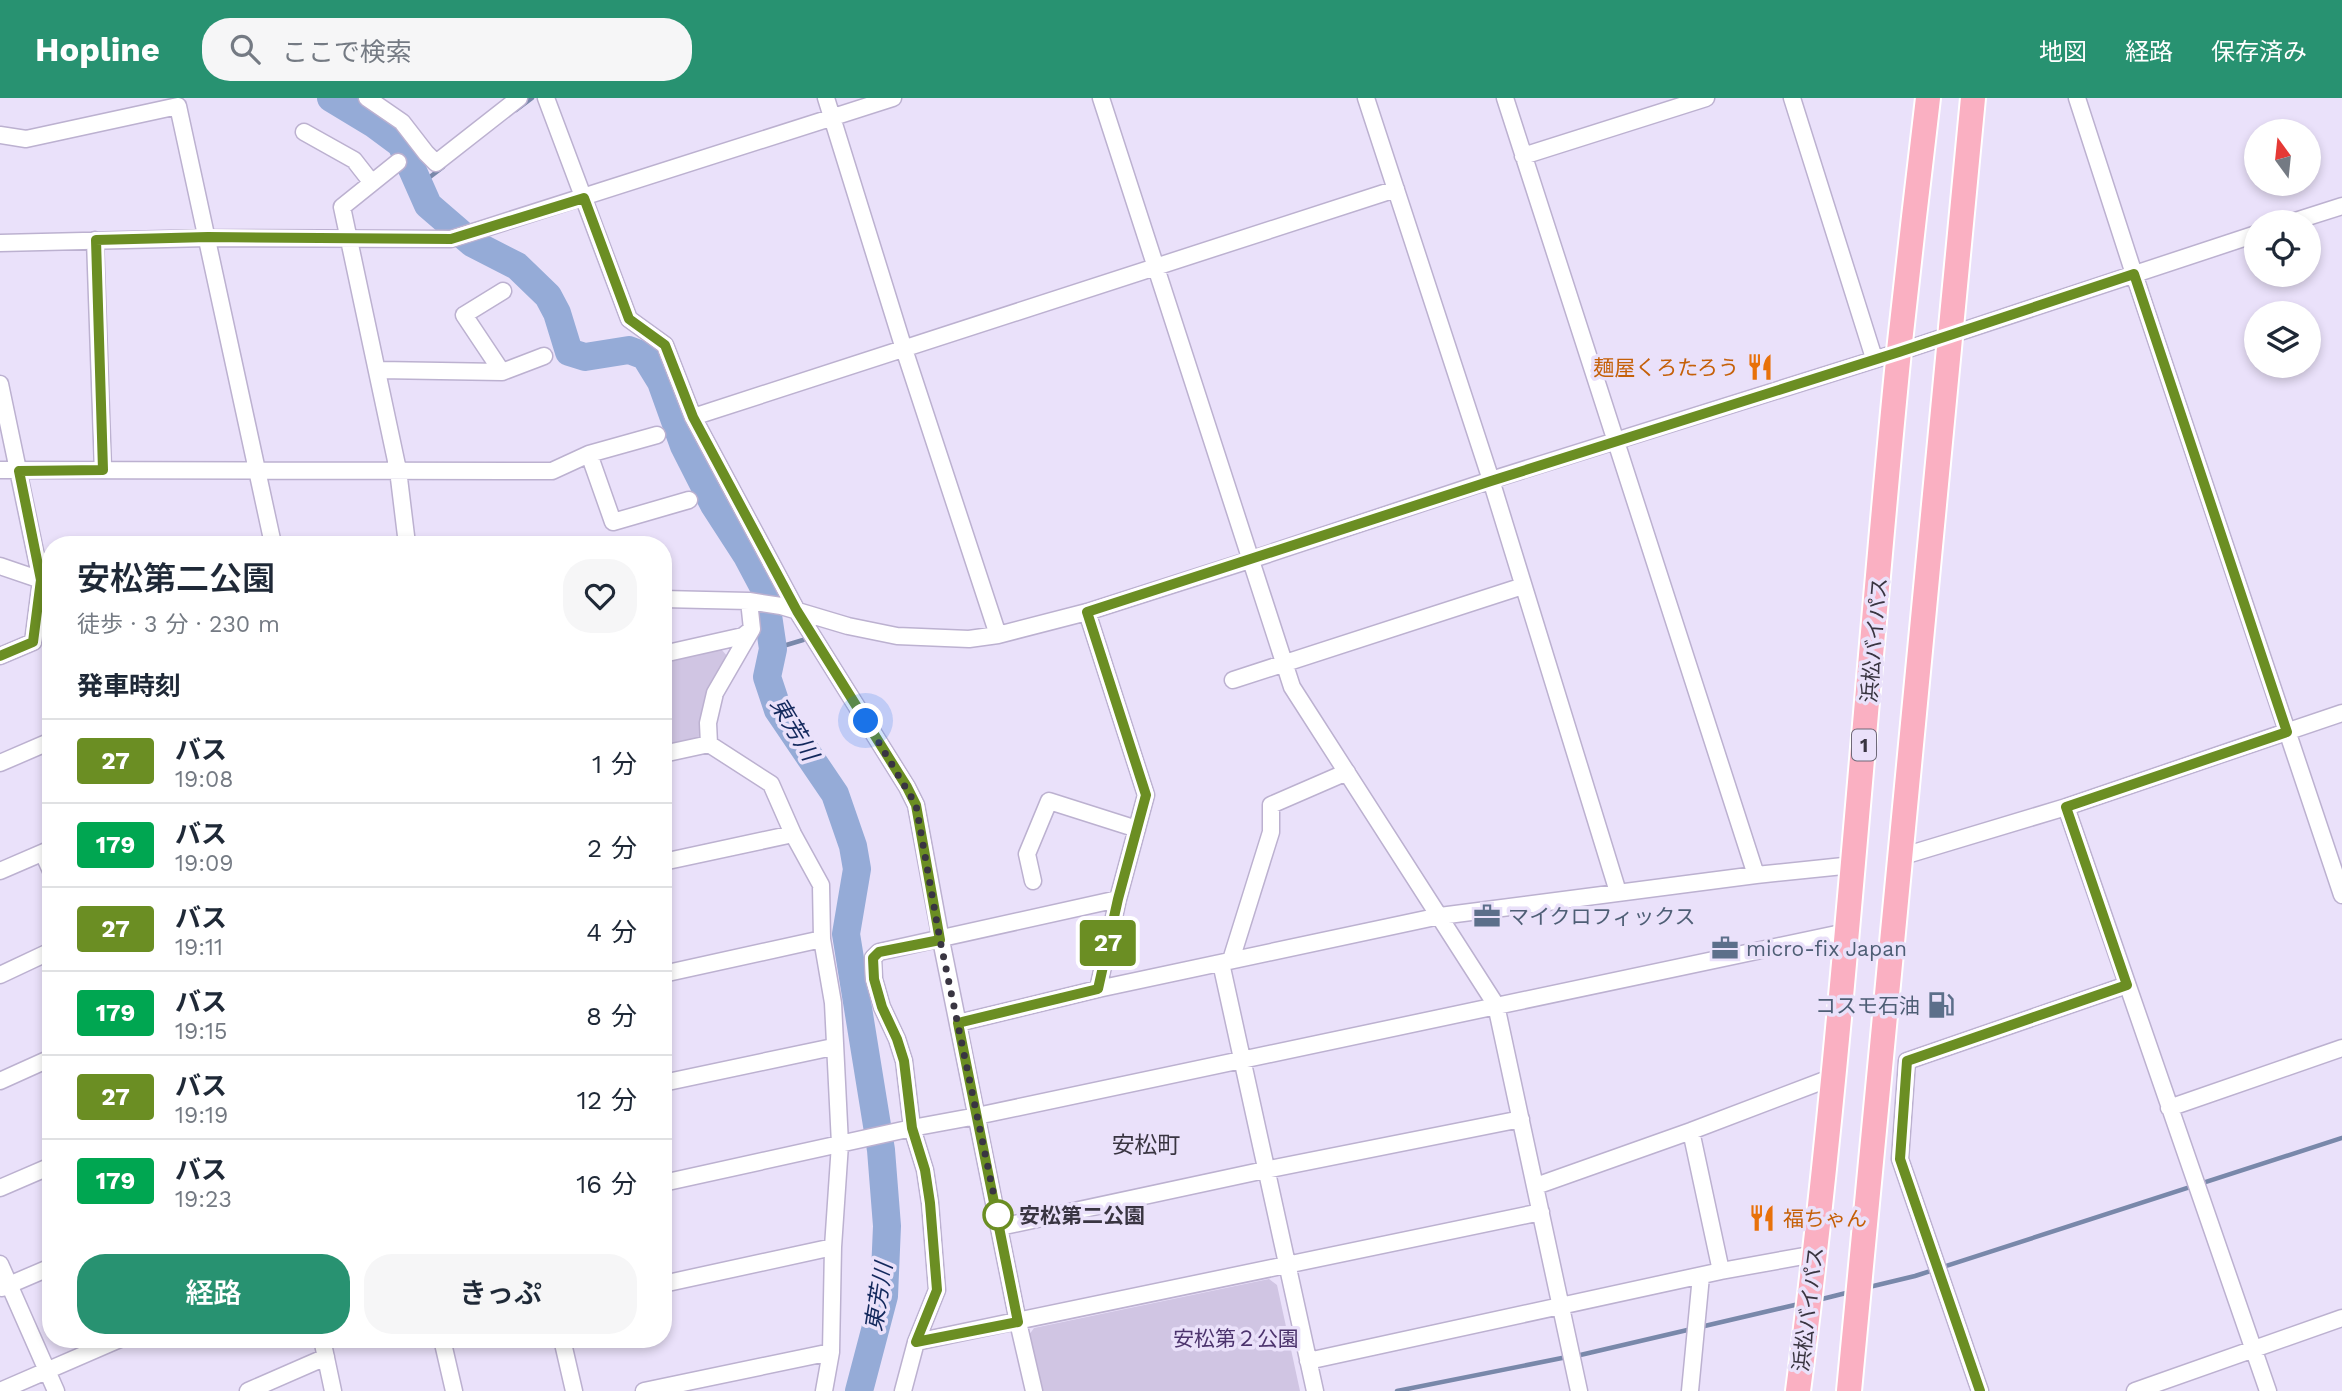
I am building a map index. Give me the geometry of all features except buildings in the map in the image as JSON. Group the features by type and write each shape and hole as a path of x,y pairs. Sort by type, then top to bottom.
{"highway":[{"name":"浜松バイパス","path":"1798,1391 1833,1077 1899,352 1928,98"},
{"path":"1849,1391 1973,98"}],"street":[{"path":"367,98 402,122 436,163 519,98"},
{"path":"546,98 629,319 665,345 693,417 789,608 907,787 916,805 940,940 1034,1391"},
{"path":"826,98 904,349 998,635"},
{"path":"0,243 208,237 451,239 893,98"},
{"path":"1101,98 1283,664 1302,705 1496,1005 1579,1391"},
{"path":"1366,98 1491,481 1618,892"},
{"path":"1505,98 1756,875"},
{"path":"1523,156 1706,98"},
{"path":"1792,98 1874,358"},
{"path":"2077,98 2342,895"},
{"path":"0,135 26,139 178,106 271,536"},
{"path":"304,132 354,160 372,183"},
{"path":"398,162 342,207 379,370 398,470 406,536"},
{"path":"693,417 1395,189"},
{"path":"2321,213 2342,206"},
{"path":"672,599 753,601 897,636 968,639 998,635 1087,612 1899,352 2244,238"},
{"path":"96,240 103,470"},
{"path":"502,372 464,315 503,291"},
{"path":"379,370 502,372 544,356"},
{"path":"0,384 42,564"},
{"path":"0,470 552,471 589,454 657,435"},
{"path":"589,454 613,522 690,500"},
{"path":"0,566 42,579"},
{"path":"1233,680 1524,586"},
{"path":"0,656 33,642 42,599"},
{"path":"709,744 708,723 715,692 752,629 753,601"},
{"path":"1087,612 1146,795 1118,899 1098,989"},
{"path":"672,652 743,636 752,629"},
{"path":"1900,857 2066,807 2342,713"},
{"path":"672,752 709,744 771,784 793,834 821,885 822,939 833,1003 833,1047 843,1143 833,1247 831,1352 824,1391"},
{"path":"0,763 42,745"},
{"path":"1315,1391 1265,1170 1226,962 1271,832 1271,806 1347,772"},
{"path":"1033,881 1027,854 1049,801 1137,829"},
{"path":"2066,807 2268,1391"},
{"path":"672,860 793,834"},
{"path":"0,871 42,853"},
{"path":"958,1023 1098,989 1440,916 1853,865"},
{"path":"902,1391 916,1342 937,1290 926,1181 905,1130 904,1061 882,1007 874,979 873,958 879,952 1118,899"},
{"path":"672,1181 1846,932"},
{"path":"672,972 822,939"},
{"path":"0,975 42,955"},
{"path":"1980,1391 1900,1159 1907,1061 2127,985"},
{"path":"672,1081 833,1047"},
{"path":"2169,1108 2342,1048"},
{"path":"0,1081 42,1062"},
{"path":"1536,1186 1833,1077"},
{"path":"1000,1227 1521,1119"},
{"path":"1690,1131 1721,1271"},
{"path":"0,1188 42,1170"},
{"path":"916,1342 1541,1212"},
{"path":"672,1282 833,1247"},
{"path":"1308,1361 1721,1271 1815,1254"},
{"path":"0,1264 5,1287 56,1391"},
{"path":"5,1287 42,1271"},
{"path":"1690,1391 1701,1276"},
{"path":"2134,1391 2342,1318"},
{"path":"0,1391 99,1348"},
{"path":"324,1348 333,1391"},
{"path":"444,1348 454,1391"},
{"path":"564,1348 574,1391"},
{"path":"644,1391 831,1352"},
{"path":"248,1391 326,1357"}],"green space":[{"path":"721,649 728,657 708,696 703,716 702,741 672,747 672,661"},
{"name":"安松第２公園","path":"1269,1279 1277,1285 1300,1391 1041,1391 1029,1335 1034,1328"}],"waterway":[{"name":"東芳川","path":"331,98 401,144 428,205 472,243 517,266 548,296 557,313 569,352 585,357 629,350 645,356 661,382 684,446 714,505 764,588 773,649 767,677 778,710 835,794 853,846 857,869 846,934 881,1150 887,1226 884,1296 859,1391"},
{"path":"516,110 532,98"},
{"path":"418,186 443,167"},
{"path":"773,649 803,640"},
{"path":"1865,1288 1915,1276 2342,1138"},
{"path":"1818,1300 1850,1292"},
{"path":"1576,1356 1799,1304"},
{"path":"1397,1391 1567,1357"}],"bus line":[{"name":"27","path":"0,656 33,642 41,580 19,471 103,470 96,240 208,237 451,239 584,198 629,319 665,345 693,417 797,611 916,805 940,940 879,952 873,958 874,979 882,1007 904,1061 912,1128 925,1170 930,1203 937,1290 916,1342 1018,1322 958,1023 1098,989 1118,899 1146,795 1087,612 2134,274 2287,732 2066,807 2127,985 1907,1061 1900,1159 1980,1391"}],"place":[{"name":"麺屋くろたろう","path":"1760,367"},
{"name":"マイクロフィックス","path":"1487,916"},
{"name":"micro-fix Japan","path":"1725,948"},
{"name":"コスモ石油","path":"1941,1005"},
{"name":"安松第二公園","path":"998,1215"},
{"name":"福ちゃん","path":"1762,1218"}],"district":[{"name":"安松町","path":"1146,1145"}],"route":[{"path":"866,721 916,805 940,940 998,1215"}]}
